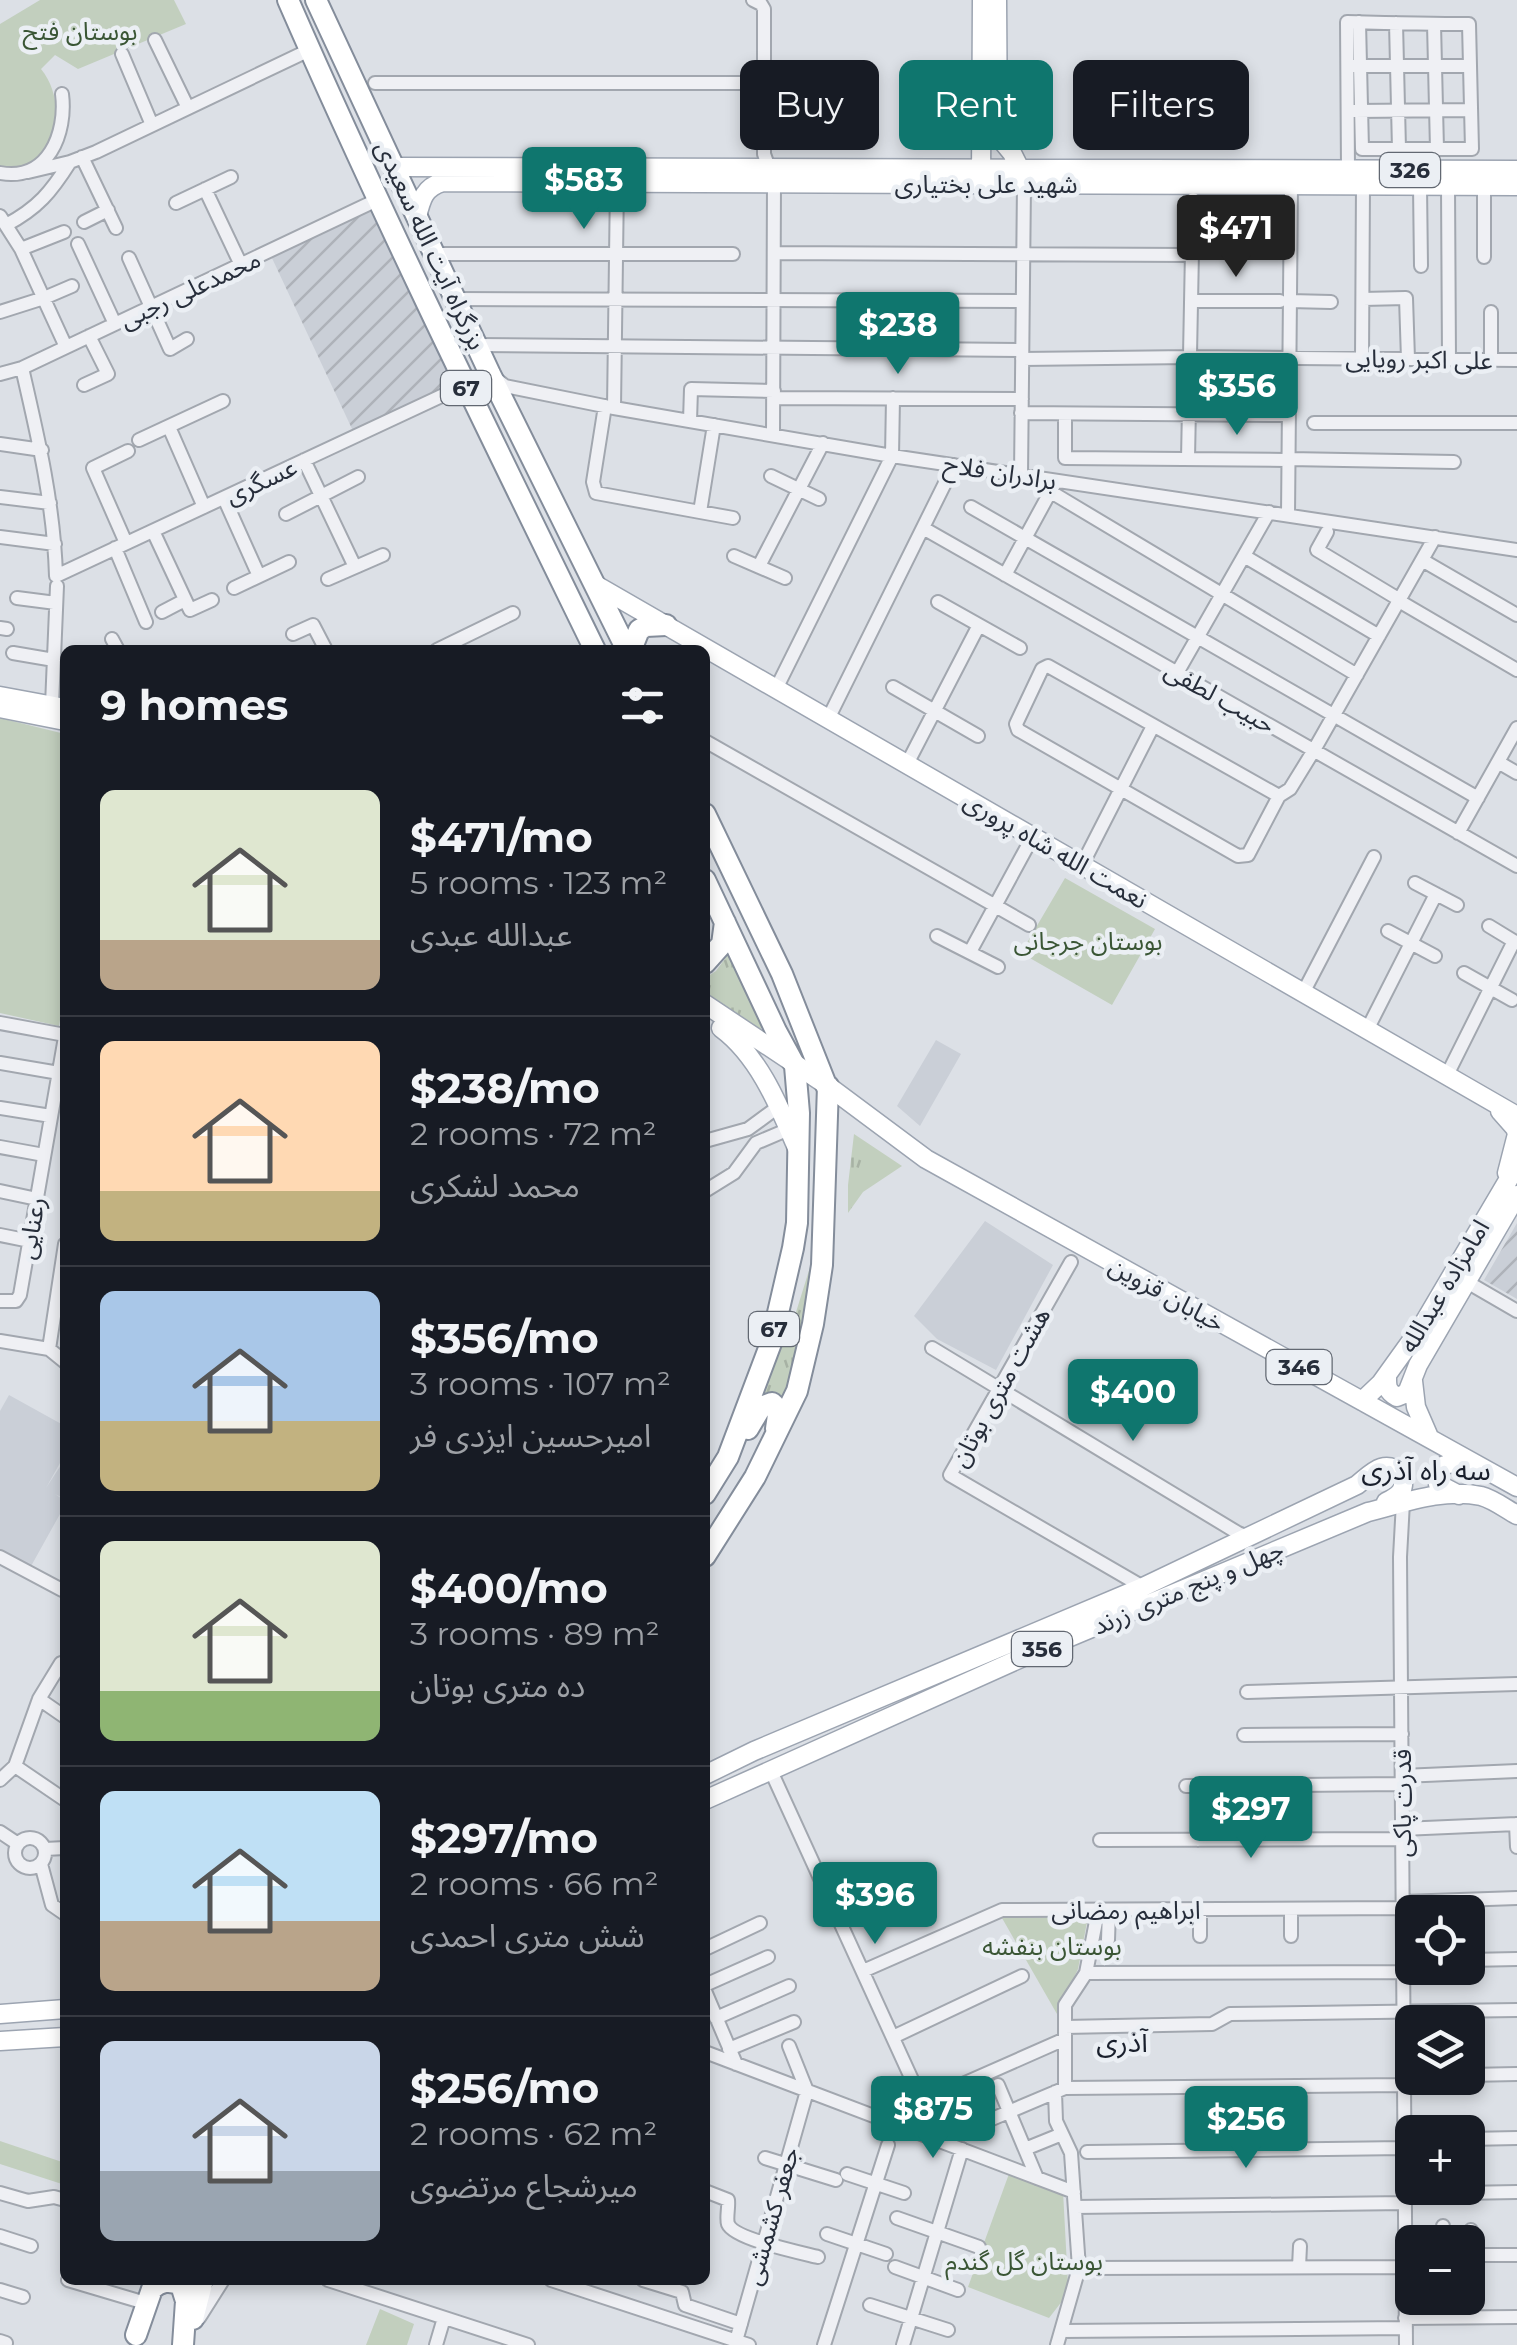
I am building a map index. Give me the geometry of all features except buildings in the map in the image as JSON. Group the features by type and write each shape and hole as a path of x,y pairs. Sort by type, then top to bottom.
{"highway":[{"name":"بزرگراه آیت الله سعیدی","path":"288,0 464,385 593,645"},
{"name":"بزرگراه آیت الله سعیدی","path":"316,0 490,374 626,645"},
{"path":"632,645 639,630 666,625"},
{"name":"67","path":"710,824 782,974 828,1086 822,1264 797,1392 755,1477 710,1548"},
{"name":"67","path":"710,890 796,1066 798,1096 796,1223 788,1273 771,1343 728,1457 710,1486"},
{"path":"710,957 722,944 725,922"},
{"path":"728,1457 766,1404 772,1403 778,1413 775,1436"},
{"path":"134,2340 144,2285"},
{"path":"134,2340 147,2296 158,2285"},
{"path":"180,2285 186,2302 186,2341"},
{"path":"186,2341 203,2285"}],"main road":[{"path":"982,0 985,60"},
{"path":"993,60 997,0"},
{"path":"954,168 973,150"},
{"path":"981,176 986,150"},
{"path":"1008,150 1022,176"},
{"name":"شهید علی بختیاری","path":"394,167 1022,176"},
{"name":"شهید علی بختیاری","path":"417,217 420,200 428,189 443,182 617,183 954,168 981,176"},
{"name":"326","path":"1297,177 1348,170 1517,170"},
{"name":"326","path":"1022,176 1297,177 1363,186 1517,186"},
{"name":"نعمت الله شاه پروری","path":"596,584 700,645"},
{"name":"نعمت الله شاه پروری","path":"710,651 1510,1111"},
{"path":"0,696 58,713"},
{"path":"0,708 58,713"},
{"name":"خیابان قزوین","path":"710,1007 828,1086 926,1159 1517,1487"},
{"path":"710,1020 748,1053 798,1151"},
{"path":"1509,1193 1517,1134 1510,1111"},
{"name":"امامزاده عبدالله","path":"1429,1437 1416,1407 1413,1378 1467,1282 1509,1193 1517,1164"},
{"name":"امامزاده عبدالله","path":"1362,1402 1387,1375 1509,1193"},
{"path":"1387,1375 1388,1390 1396,1397 1407,1393 1413,1378"},
{"path":"1494,1473 1454,1463 1436,1472 1438,1484 1459,1496 1482,1496 1517,1515"},
{"name":"چهل و پنج متری زرند","path":"710,1773 1144,1587 1357,1485 1382,1466 1402,1474 1403,1489 1399,1495 1368,1512 1039,1650 710,1798"},
{"name":"چهل و پنج متری زرند","path":"1368,1512 1422,1496 1459,1496"},
{"path":"0,2014 60,2009"},
{"path":"0,2042 60,2037"}],"street":[{"path":"753,0 764,9 763,60"},
{"path":"1348,170 1354,66 1346,22 1469,24 1472,149 1362,149 1354,111"},
{"path":"1396,23 1399,150"},
{"path":"1434,24 1437,149"},
{"path":"155,40 188,108"},
{"path":"122,54 152,125"},
{"path":"0,173 11,176 76,159 301,54"},
{"path":"1354,66 1470,66"},
{"path":"375,83 740,83"},
{"path":"28,172 56,144 64,111 62,94"},
{"path":"1354,111 1471,110"},
{"path":"764,150 772,175 773,435"},
{"path":"76,159 116,228"},
{"path":"66,348 21,248 3,220 30,212 76,159"},
{"path":"1021,475 1022,176"},
{"path":"176,203 231,177"},
{"path":"1288,515 1290,358 1285,301 1297,177"},
{"path":"617,183 615,346 610,407 594,482 596,493 733,518"},
{"path":"1362,358 1363,186"},
{"path":"1420,186 1421,266"},
{"path":"1448,186 1449,359"},
{"path":"1484,186 1484,257"},
{"path":"205,190 241,264"},
{"name":"محمدعلی رجبی","path":"0,374 66,348 379,199"},
{"path":"1188,459 1193,199"},
{"path":"84,222 108,210"},
{"path":"21,248 64,232"},
{"path":"1214,239 1290,239"},
{"path":"78,244 115,324"},
{"path":"774,253 1192,255"},
{"path":"435,254 733,254"},
{"path":"128,258 170,348 187,339"},
{"path":"0,312 72,286"},
{"path":"1363,299 1406,298 1408,359"},
{"path":"456,299 1022,302"},
{"path":"1191,301 1331,302"},
{"path":"1490,312 1491,360"},
{"path":"84,386 108,374 89,336"},
{"name":"علی اکبر رویایی","path":"478,345 1517,360"},
{"path":"22,368 42,450 56,544 54,660 58,713"},
{"name":"برادران فلاح","path":"490,374 505,386 610,407 1021,475 1054,486 1269,512 1517,550"},
{"name":"عسگری","path":"57,581 121,546 464,385"},
{"path":"690,420 690,390 1021,406 1065,414 1283,415"},
{"path":"776,689 892,456 893,398"},
{"path":"139,440 223,401"},
{"path":"1065,414 1064,458 1454,462"},
{"path":"1314,423 1517,423"},
{"path":"700,512 714,425"},
{"path":"168,426 204,507"},
{"path":"758,566 823,443"},
{"path":"0,444 42,450"},
{"path":"128,451 93,468 149,620 212,600"},
{"path":"304,460 356,567"},
{"path":"828,719 954,465"},
{"path":"772,476 819,499"},
{"path":"286,514 358,477"},
{"path":"1005,575 1054,486 1357,675"},
{"path":"0,497 50,503"},
{"path":"224,498 259,576"},
{"path":"970,507 1478,798"},
{"path":"1177,673 1269,512"},
{"name":"حبیب لطفی","path":"923,528 1517,866"},
{"path":"153,531 188,605"},
{"path":"1327,532 1317,550 1517,670"},
{"path":"0,537 56,544"},
{"path":"1280,796 1052,667 1042,669 1017,722 1016,728 1238,856 1245,856 1280,796 1290,789 1314,750 1435,538"},
{"path":"328,579 383,555"},
{"path":"734,556 785,578"},
{"path":"1244,556 1379,636"},
{"path":"1422,560 1517,615"},
{"path":"234,588 290,562"},
{"path":"17,598 56,602"},
{"path":"938,602 1020,648"},
{"path":"447,645 514,612"},
{"path":"293,634 313,625 323,645"},
{"path":"907,764 979,625"},
{"path":"13,653 54,660"},
{"path":"894,688 978,736"},
{"path":"1082,865 1153,726"},
{"path":"1458,832 1517,728"},
{"path":"710,744 1029,926"},
{"path":"1498,762 1517,773"},
{"path":"970,952 1032,836"},
{"path":"1303,993 1374,857"},
{"path":"1414,882 1456,905"},
{"path":"1367,1030 1436,894"},
{"path":"1446,1076 1516,942 1489,926"},
{"path":"1388,931 1435,956"},
{"path":"936,936 998,968"},
{"path":"1464,973 1512,1000"},
{"path":"0,1023 60,1035"},
{"path":"0,1063 59,1073"},
{"name":"رعنایی","path":"0,1301 16,1301 20,1296 60,1067"},
{"path":"0,1108 51,1116"},
{"path":"710,1140 748,1129 778,1108"},
{"path":"710,1188 734,1173 756,1143 789,1129"},
{"path":"0,1146 44,1155"},
{"path":"0,1191 36,1198"},
{"path":"0,1235 30,1241"},
{"name":"هشت متری بوتان","path":"1070,1262 950,1475 1144,1587"},
{"path":"48,1349 60,1275"},
{"path":"1467,1282 1517,1311"},
{"path":"0,1342 48,1349 60,1358"},
{"path":"932,1348 1248,1537"},
{"name":"قدرت پاکی","path":"1403,1502 1403,1895"},
{"path":"0,1557 60,1589"},
{"path":"0,1780 15,1766 39,1699 60,1663"},
{"path":"1247,1692 1517,1684"},
{"path":"39,1699 60,1714"},
{"path":"1244,1735 1402,1734"},
{"path":"15,1766 60,1797"},
{"path":"771,1770 940,2141"},
{"path":"1186,1786 1402,1780 1517,1771"},
{"path":"1198,1808 1198,1840"},
{"path":"1100,1840 1402,1834 1516,1824 1517,1847"},
{"path":"0,1832 18,1844"},
{"path":"41,1864 21,1866 15,1857 18,1844 26,1838 43,1844 41,1864 52,1905 60,1911"},
{"path":"45,1850 60,1848"},
{"name":"ابراهیم رمضانی","path":"1485,1900 1517,1898"},
{"name":"ابراهیم رمضانی","path":"862,1972 1002,1910 1395,1905"},
{"path":"1290,1909 1291,1936"},
{"path":"1200,1910 1200,1936"},
{"path":"1103,1911 1108,1940"},
{"path":"1103,1911 1086,1973 1065,2005 1056,2122 1070,2152 1079,2268 1059,2338 1517,2317"},
{"path":"710,1947 760,1923"},
{"path":"710,1986 768,1957"},
{"path":"1485,1960 1517,1959"},
{"path":"1086,1973 1395,1965"},
{"path":"892,2037 1022,1976"},
{"path":"716,2018 789,1986"},
{"path":"710,2002 736,2064"},
{"path":"1485,2011 1517,2010"},
{"path":"922,2102 1065,2033 1212,2024 1230,2014 1395,2012"},
{"path":"730,2048 794,2022"},
{"path":"789,2046 807,2091"},
{"path":"710,2054 1074,2192"},
{"path":"1485,2075 1517,2074"},
{"path":"940,2141 1060,2090 1395,2079"},
{"path":"998,2085 1036,2178"},
{"name":"جعفر کشمشی","path":"731,2341 742,2324 807,2091"},
{"path":"1025,2149 1062,2134"},
{"path":"1485,2139 1517,2138"},
{"path":"824,2345 888,2145"},
{"path":"1087,2152 1395,2149"},
{"path":"902,2345 962,2150"},
{"path":"765,2158 904,2194"},
{"path":"0,2192 28,2201 60,2199"},
{"path":"1485,2194 1517,2192"},
{"path":"710,2193 728,2200 731,2228 764,2243 818,2258"},
{"path":"1075,2207 1395,2199"},
{"path":"897,2218 979,2247"},
{"path":"827,2234 886,2254"},
{"path":"0,2236 32,2246"},
{"path":"1299,2267 1300,2246"},
{"path":"1360,2250 1361,2267"},
{"path":"1485,2255 1517,2254"},
{"path":"1079,2268 1361,2267 1395,2261"},
{"path":"895,2267 958,2290"},
{"path":"86,2285 142,2302"},
{"path":"186,2341 221,2285"},
{"path":"343,2285 528,2345"},
{"path":"566,2285 731,2341"},
{"path":"659,2285 682,2292 684,2305 742,2324"},
{"path":"0,2290 23,2298"},
{"path":"870,2305 948,2330"},
{"name":"قدرت پاکی","path":"1406,2315 1406,2345"},
{"path":"436,2345 444,2318"}],"shaded area":[{"path":"369,211 380,215 454,374 450,386 353,431 271,256"},
{"path":"936,1040 961,1054 920,1126 897,1106"},
{"path":"985,1221 1053,1265 996,1370 937,1339 914,1316"},
{"path":"1517,1223 1517,1299 1484,1280"},
{"path":"9,1395 60,1423 60,1463 46,1488 60,1467 60,1496 55,1494 60,1498 60,1514 30,1568 0,1550 0,1411"}],"green space":[{"name":"بوستان فتح","path":"40,0 174,0 186,24 78,69 55,55 41,69 55,101 53,136 34,162 19,168 0,167 0,24"},
{"path":"0,718 60,733 60,1020 59,1026 0,1013"},
{"name":"بوستان جرجانی","path":"1065,878 1155,929 1112,1005 1021,953"},
{"path":"729,953 762,1027 759,1032 710,998 710,975"},
{"path":"854,1134 902,1166 863,1192 848,1213 848,1185"},
{"path":"811,1264 800,1339 783,1407 773,1394 757,1400 792,1325"},
{"name":"بوستان بنفشه","path":"1088,1917 1078,1969 1057,2014 1002,1918"},
{"path":"0,2141 60,2161 60,2183 0,2164"},
{"name":"بوستان گل گندم","path":"1010,2171 1063,2191 1068,2285 1063,2300 1049,2318 968,2287"},
{"path":"380,2309 414,2324 407,2345 366,2345"}],"district":[{"name":"سه راه آذری","path":"1426,1470"},
{"name":"آذری","path":"1122,2042"}]}
